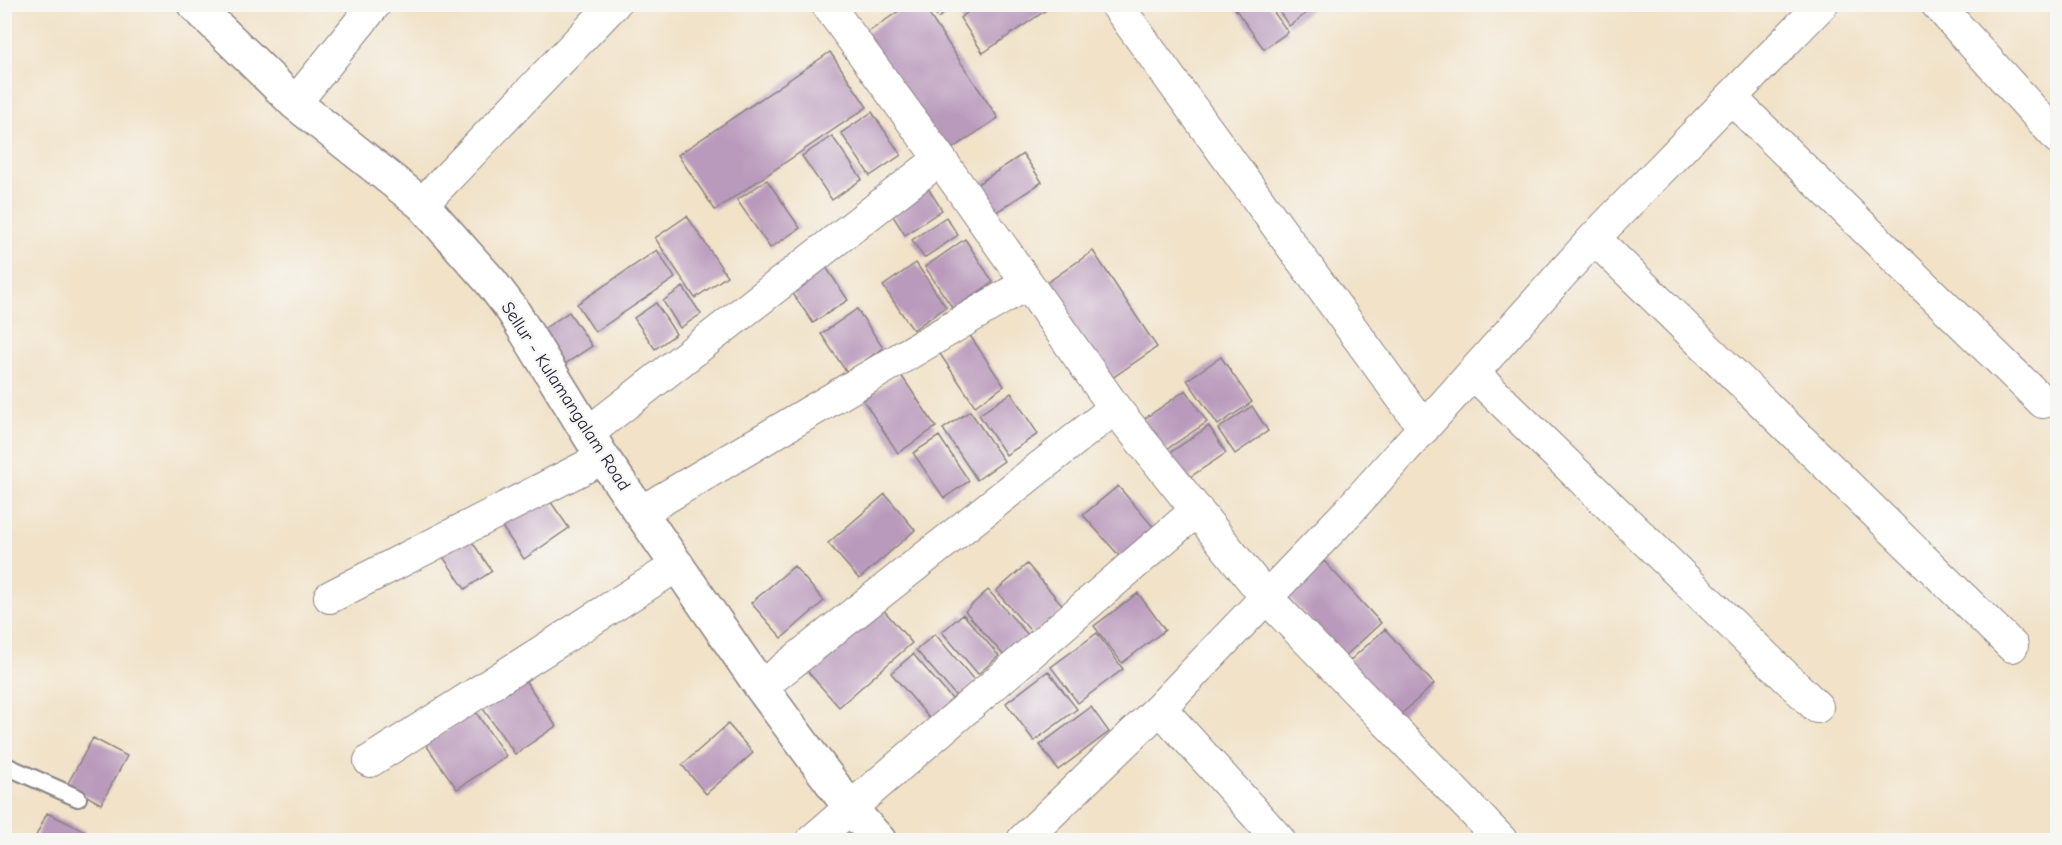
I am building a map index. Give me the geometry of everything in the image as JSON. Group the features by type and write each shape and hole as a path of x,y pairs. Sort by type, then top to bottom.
{"main road":[{"name":"Sellur - Kulamangalam Road","path":"194,4 295,103 422,204 491,282 513,311 595,446 761,687 851,809 879,840"}],"street":[{"path":"295,103 375,4"},
{"path":"422,204 614,4"},
{"path":"827,4 940,159 1115,408 1266,597 1501,840"},
{"path":"1116,4 1424,428"},
{"path":"1023,840 1160,708 1348,512 1594,238 1822,4"},
{"path":"1937,4 2058,138"},
{"path":"1731,98 2043,402"},
{"path":"330,597 595,446 940,159"},
{"path":"1594,238 2012,646"},
{"path":"641,512 1026,284"},
{"path":"1473,373 1817,707"},
{"path":"761,687 1115,408"},
{"path":"813,840 1197,510"},
{"path":"370,761 678,565"},
{"path":"1160,708 1280,840"}],"lane":[{"path":"4,765 78,798"}],"building":[{"path":"909,4 922,4 998,118 944,154 864,35"},
{"path":"929,4 958,4 938,18"},
{"path":"979,4 1055,4 983,53 960,18"},
{"path":"1236,4 1268,4 1288,32 1264,49 1233,6"},
{"path":"1274,4 1319,4 1289,26"},
{"path":"830,52 867,107 715,210 678,155"},
{"path":"872,112 901,155 870,176 841,133"},
{"path":"832,136 862,179 832,200 802,156"},
{"path":"1023,154 1042,182 989,217 970,189"},
{"path":"767,180 800,228 770,248 737,200"},
{"path":"928,188 942,210 905,235 891,213"},
{"path":"687,216 727,276 695,298 655,238"},
{"path":"946,217 958,235 924,258 912,240"},
{"path":"965,239 993,282 953,309 925,267"},
{"path":"657,250 675,278 595,332 577,304"},
{"path":"1093,251 1157,347 1102,385 1038,289"},
{"path":"822,261 848,300 813,323 787,285"},
{"path":"916,263 946,307 913,330 883,286"},
{"path":"683,287 701,314 680,328 663,301"},
{"path":"656,303 676,334 655,349 634,318"},
{"path":"857,309 883,348 847,373 821,334"},
{"path":"569,312 592,346 559,368 536,334"},
{"path":"969,334 1004,386 975,406 940,354"},
{"path":"1221,357 1252,402 1218,425 1187,380"},
{"path":"901,375 936,427 898,453 863,400"},
{"path":"1186,390 1207,422 1158,455 1137,424"},
{"path":"1011,393 1038,434 1006,455 979,415"},
{"path":"1252,406 1268,431 1235,454 1218,429"},
{"path":"970,411 1004,461 977,480 943,429"},
{"path":"1209,426 1226,453 1178,485 1161,459"},
{"path":"939,436 969,481 944,498 913,453"},
{"path":"1118,486 1156,530 1122,559 1083,515"},
{"path":"543,491 569,528 524,559 498,521"},
{"path":"885,494 915,530 859,579 828,543"},
{"path":"466,533 492,571 465,589 439,551"},
{"path":"1324,561 1381,623 1344,657 1287,595"},
{"path":"1027,564 1065,608 1034,635 996,591"},
{"path":"794,566 824,601 782,638 751,603"},
{"path":"988,590 1029,636 1005,657 965,611"},
{"path":"1138,593 1165,630 1122,663 1094,626"},
{"path":"875,600 912,643 839,707 801,664"},
{"path":"963,614 999,656 978,674 942,632"},
{"path":"1385,629 1434,684 1396,719 1346,664"},
{"path":"1097,633 1123,669 1078,703 1051,667"},
{"path":"935,634 980,687 962,703 916,650"},
{"path":"913,654 958,706 936,726 891,673"},
{"path":"1048,671 1077,709 1034,741 1006,703"},
{"path":"523,677 556,726 515,754 481,706"},
{"path":"1091,707 1109,732 1058,770 1040,745"},
{"path":"475,711 506,756 457,789 426,745"},
{"path":"728,724 753,753 706,794 682,765"},
{"path":"93,738 127,756 101,804 67,785"},
{"path":"47,813 85,831 80,840 34,840"}]}
